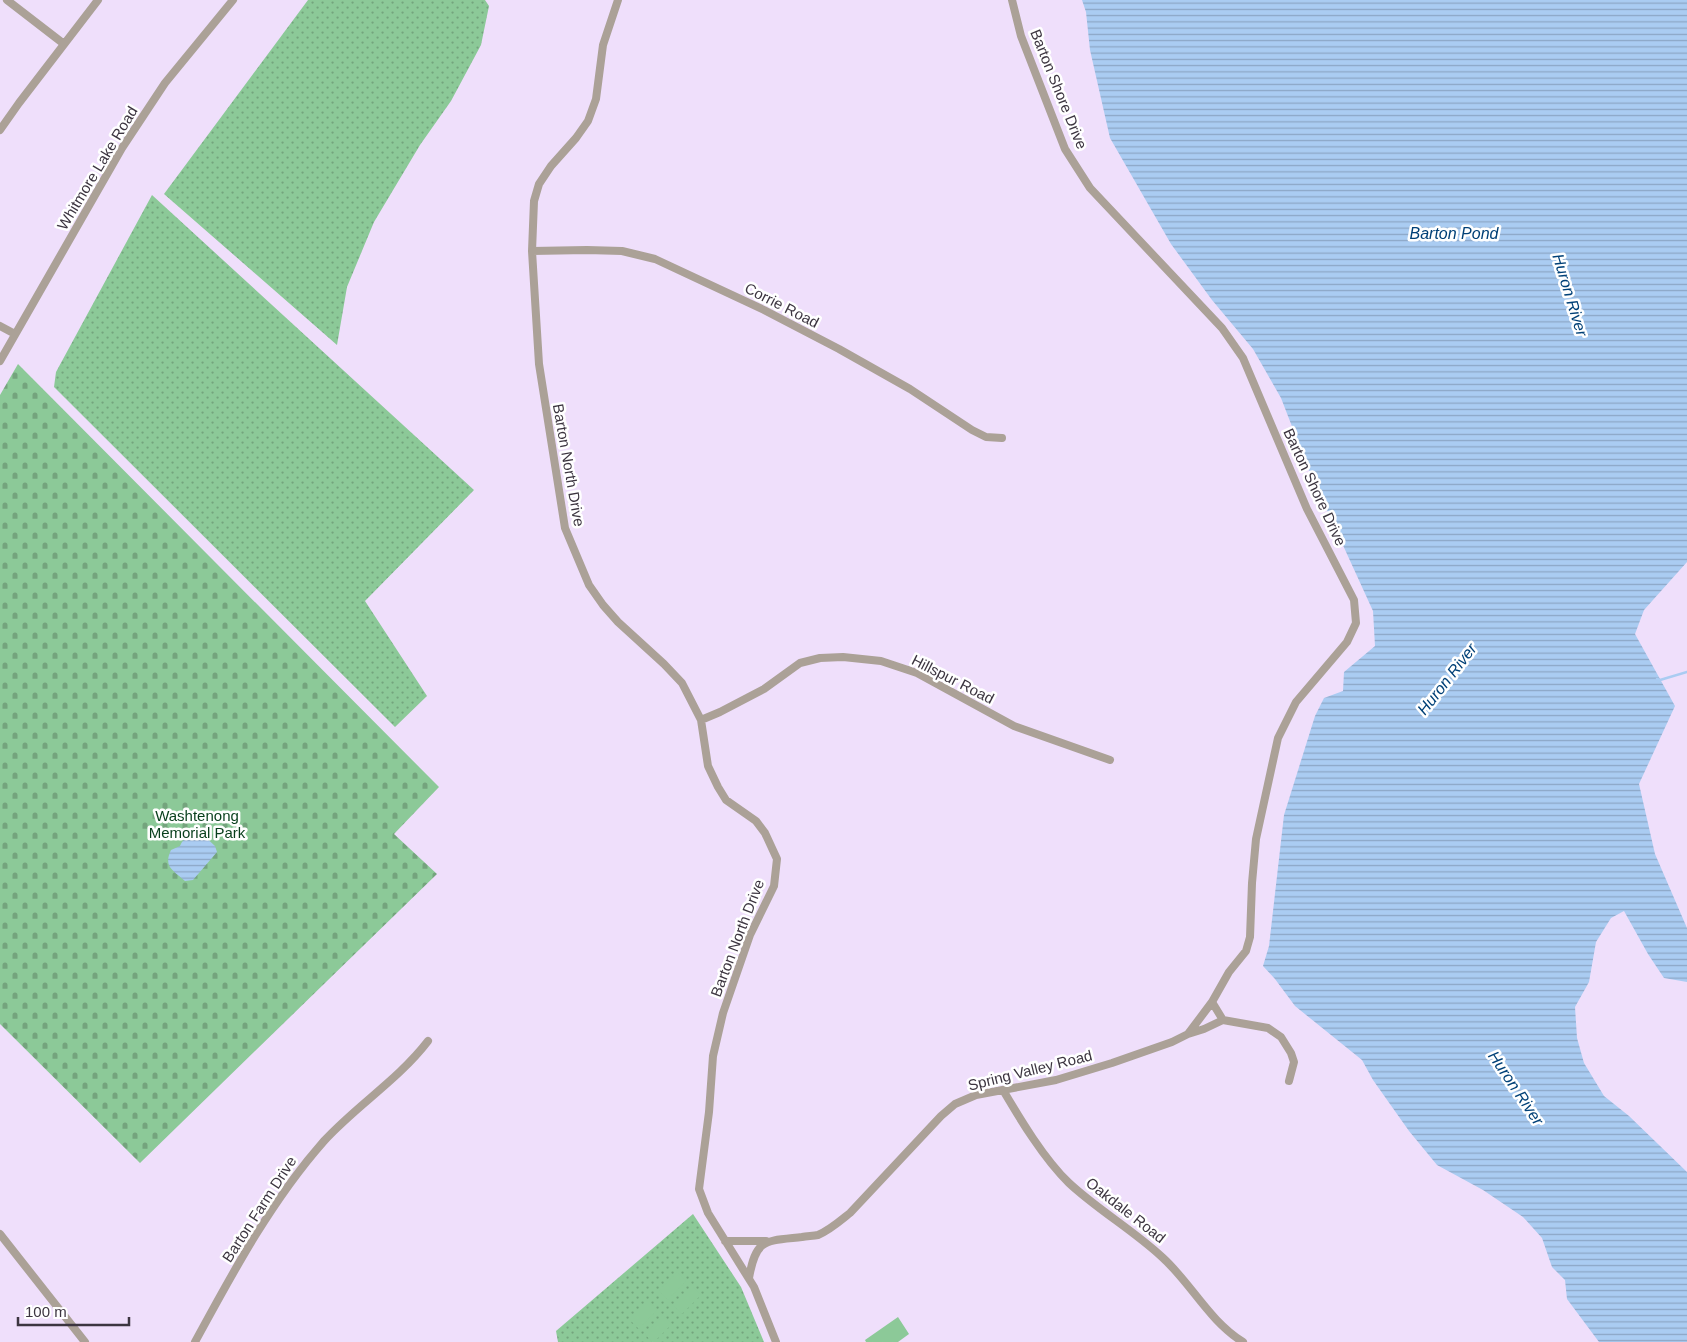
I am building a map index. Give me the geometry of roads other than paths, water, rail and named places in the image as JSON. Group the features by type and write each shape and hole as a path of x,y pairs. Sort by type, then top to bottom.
{"street":[{"path":"7,0 64,44"},
{"path":"0,130 98,0"},
{"name":"Whitmore Lake Road","path":"0,361 122,148 164,83 233,0"},
{"name":"Barton North Drive","path":"618,0 603,44 596,99 588,121 576,138 551,166 539,184 534,201 532,251 539,364 565,528 589,585 618,622 682,683 701,720 708,766 718,787 726,800 756,821 765,833 777,859 774,886 750,935 723,1012 713,1056 700,1189 708,1213 757,1294 776,1342"},
{"name":"Barton Shore Drive","path":"1012,0 1021,36 1065,149 1090,188 1222,328 1243,358 1307,509 1354,600 1356,623 1347,642 1296,702 1278,738 1256,839 1250,937 1246,950 1229,972 1212,1002"},
{"name":"Corrie Road","path":"532,251 587,250 622,252 656,259 764,310 839,349 910,389 972,430 986,437 1002,438"},
{"path":"0,326 16,334"},
{"name":"Hillspur Road","path":"701,720 764,689 782,674 800,663 820,658 843,657 880,661 917,673 1014,726 1110,760"},
{"path":"1212,1002 1222,1020"},
{"name":"Spring Valley Road","path":"725,1241 766,1242 817,1235 833,1227 850,1212 941,1116 955,1104 976,1095 1056,1080 1172,1042 1188,1034 1212,1002"},
{"path":"1188,1034 1222,1020 1237,1021 1268,1028 1281,1038 1291,1053 1294,1062 1289,1081"},
{"name":"Barton Farm Drive","path":"195,1342 249,1246 287,1186 329,1136 354,1111 414,1060 428,1041"},
{"name":"Oakdale Road","path":"1003,1090 1014,1110 1050,1160 1068,1181 1162,1256 1181,1275 1229,1333 1243,1342"},
{"path":"0,1234 85,1342"},
{"path":"749,1278 752,1262 757,1250 766,1242"}],"water":[{"name":"Barton Pond","path":"1082,0 1687,0 1687,562 1644,610 1635,634 1675,706 1639,784 1655,854 1687,928 1687,982 1664,978 1624,911 1611,918 1596,942 1589,982 1575,1007 1577,1038 1584,1063 1604,1096 1629,1116 1687,1172 1687,1342 1599,1342 1567,1299 1565,1280 1552,1267 1542,1238 1523,1217 1483,1190 1437,1165 1409,1131 1373,1080 1362,1060 1295,1006 1263,966 1269,946 1284,815 1315,716 1324,698 1343,691 1344,672 1375,646 1373,611 1310,473 1281,398 1253,349 1212,300 1171,244 1110,138 1090,50 1086,12"},
{"path":"200,832 215,846 217,852 193,880 185,881 170,868 169,856 171,850 180,846 188,836"}],"waterway":[{"path":"1657,679 1660,680 1687,672"}],"water label":[{"name":"Huron River","path":"1570,295"},
{"name":"Huron River","path":"1447,679"},
{"name":"Huron River","path":"1516,1088"}],"park label":[{"name":"Washtenong Memorial Park","path":"197,824"}]}
